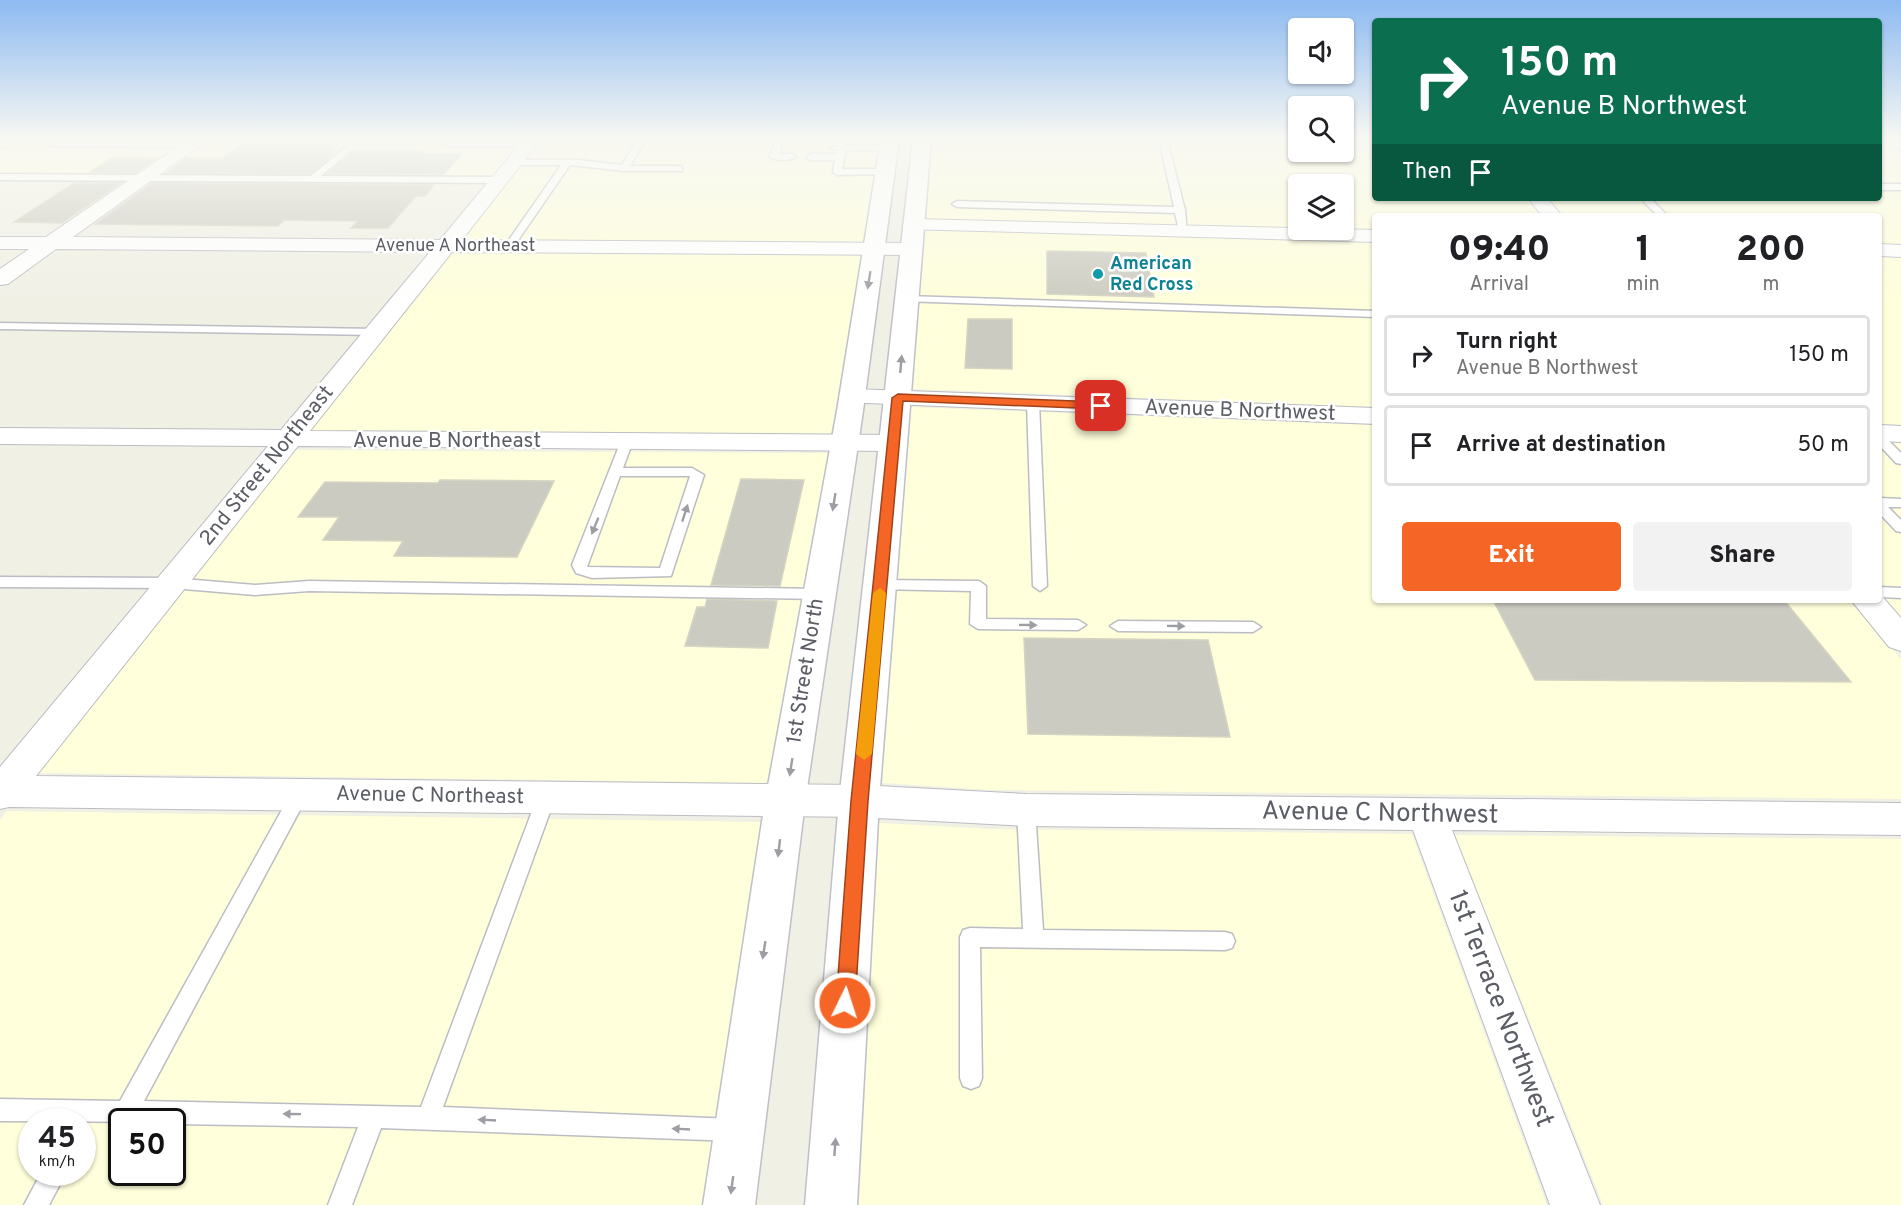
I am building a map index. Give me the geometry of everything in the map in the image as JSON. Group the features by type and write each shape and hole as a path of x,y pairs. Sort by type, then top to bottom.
{"main road":[{"name":"1st Street North","path":"729,1205 785,802 852,397 882,195"},
{"path":"831,1205 860,801 917,195"}],"street":[{"path":"0,279 119,195"},
{"name":"2nd Street Northeast","path":"1,792 487,195"},
{"path":"1540,201 1550,213"},
{"path":"914,225 1372,236"},
{"name":"Avenue A Northeast","path":"0,243 911,249"},
{"path":"1882,250 1901,251"},
{"name":"Avenue B Northwest","path":"852,397 1372,416"},
{"path":"1882,433 1901,434"},
{"name":"Avenue B Northeast","path":"0,436 894,443"},
{"path":"1870,603 1901,639"},
{"name":"Avenue C Northeast","path":"1,792 860,801"},
{"name":"Avenue C Northwest","path":"860,801 1026,810 1901,819"},
{"name":"1st Terrace Northwest","path":"1426,814 1575,1205"}],"lane":[{"path":"509,247 545,195"},
{"path":"1176,195 1184,231"},
{"path":"1648,201 1660,213"},
{"path":"957,204 1180,210"},
{"path":"906,299 1372,314"},
{"path":"0,327 376,332"},
{"path":"1033,403 1040,586"},
{"path":"616,472 692,472 697,475 666,573 592,573 581,570 579,565 627,441"},
{"path":"1882,441 1901,460"},
{"path":"1882,504 1901,503"},
{"path":"1882,506 1901,528"},
{"path":"0,582 172,584 255,590 309,586 819,594"},
{"path":"880,585 979,586 978,624 1078,625"},
{"path":"1882,592 1901,593"},
{"path":"1118,626 1253,627"},
{"path":"128,1108 299,795"},
{"path":"428,1118 546,798"},
{"path":"1026,810 1034,939"},
{"path":"971,1078 970,937 1225,941"},
{"path":"0,1110 18,1111"},
{"path":"186,1111 740,1130"},
{"path":"340,1205 374,1116"},
{"path":"36,1205 47,1186"}],"shaded area":[{"path":"498,195 871,195 864,243 462,241"},
{"path":"926,195 1288,195 1288,229 924,220"},
{"path":"1354,195 1372,195 1372,201 1530,201 1540,213 1372,213 1372,231 1354,230"},
{"path":"1882,195 1901,195 1901,245 1882,244 1882,213 1560,213 1550,201 1882,201"},
{"path":"924,230 1372,242 1372,407 912,389"},
{"path":"453,252 862,255 831,434 310,431"},
{"path":"1882,256 1901,256 1901,425 1882,424"},
{"path":"911,407 1372,425 1372,603 1853,603 1901,659 1901,799 992,790 882,783"},
{"path":"1882,443 1901,443 1901,618 1882,596"},
{"path":"295,450 828,453 767,783 38,773"},
{"path":"7,811 761,822 703,1205 0,1205 0,820"},
{"path":"879,823 992,829 1412,834 1547,1205 859,1205"},
{"path":"1455,835 1901,839 1901,1205 1603,1205"}],"building":[{"path":"55,195 103,195 62,223 14,222"},
{"path":"135,195 426,195 416,196 388,228 351,228 358,221 284,220 278,226 95,224"},
{"name":"American Red Cross","path":"1047,251 1146,253 1154,297 1047,294"},
{"path":"968,319 1012,319 1012,369 965,368"},
{"path":"741,479 804,480 780,586 711,585"},
{"path":"440,480 554,481 517,557 394,556 403,541 323,540 339,517 298,517 325,482 438,483"},
{"path":"707,599 777,601 768,648 685,646 697,607 705,607"},
{"path":"1495,603 1786,603 1851,682 1535,680"},
{"path":"1024,638 1208,640 1230,737 1028,734"}],"slow traffic":[{"path":"864,754 880,593"}],"place":[{"name":"American Red Cross","path":"1098,274"}],"route":[{"path":"845,1003 860,801 898,398 1101,406"}]}
